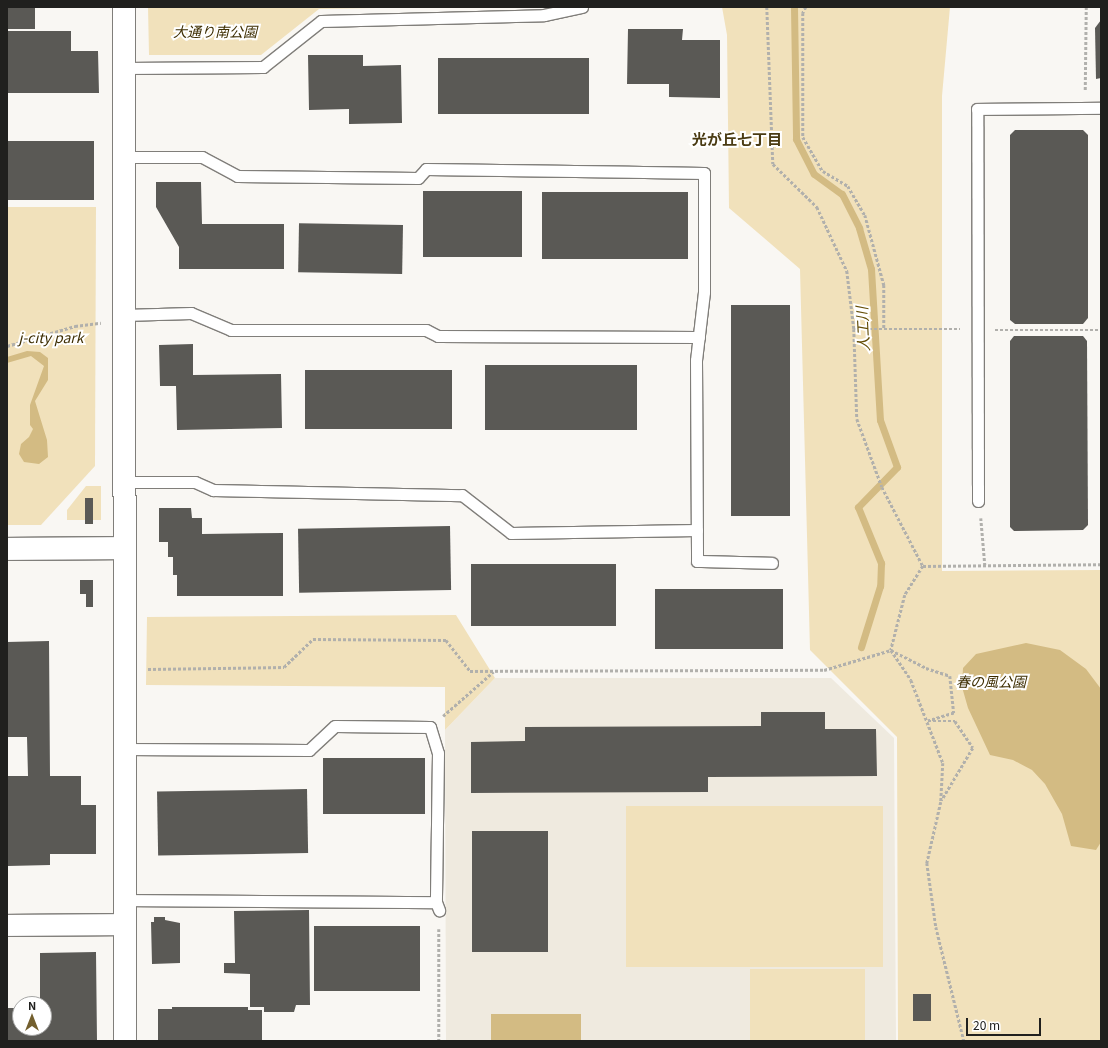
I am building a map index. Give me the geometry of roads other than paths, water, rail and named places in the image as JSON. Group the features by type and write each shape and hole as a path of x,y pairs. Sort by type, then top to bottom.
{"street":[{"path":"124,7 123,548 125,1041"},
{"path":"7,549 123,548"},
{"path":"7,925 124,924"}],"lane":[{"path":"124,68 263,67 321,21 544,15 582,7"},
{"path":"978,501 977,109 1101,108"},
{"path":"124,157 202,157 237,176 418,178 426,169 704,173 704,292 696,360 697,561 772,563"},
{"path":"124,314 191,313 231,330 426,330 438,336 699,337"},
{"path":"124,482 195,482 213,490 462,495 511,533 697,530"},
{"path":"124,749 309,750 335,726 430,727 438,753 438,906 124,900"}],"waterway":[{"name":"人工川","path":"794,7 796,139 814,174 842,194 859,228 871,269 880,420 897,467 858,507 881,563 880,586 861,647"}],"district":[{"name":"光が丘七丁目","path":"737,139"}],"park label":[{"name":"大通り南公園","path":"215,31"},
{"name":"j-city park","path":"51,337"},
{"name":"春の風公園","path":"991,681"}]}
